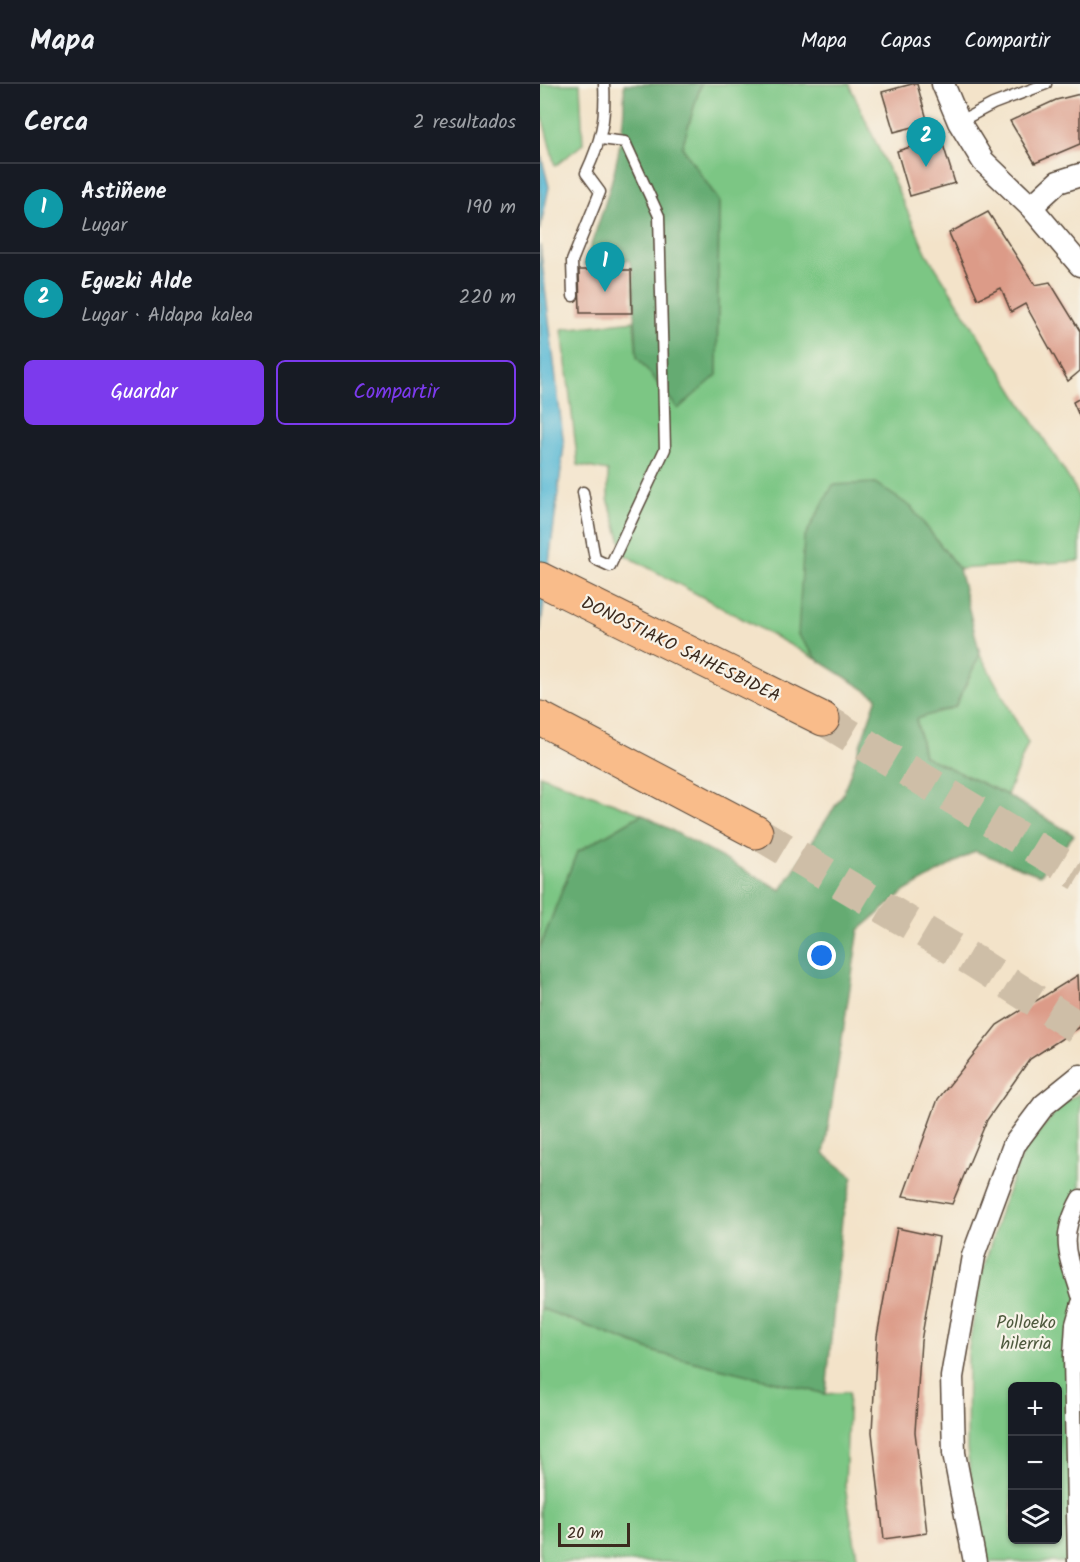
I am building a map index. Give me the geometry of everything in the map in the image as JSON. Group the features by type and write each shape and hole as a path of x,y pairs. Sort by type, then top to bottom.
{"highway":[{"path":"540,564 573,595"},
{"name":"DONOSTIAKO SAIHESBIDEA","path":"540,579 823,719"},
{"path":"540,697 663,774 705,804 756,832"},
{"path":"540,718 663,774"}],"street":[{"path":"943,84 959,122 983,161 1031,207 1080,266"},
{"path":"1031,207 1058,182 1080,175"},
{"path":"975,1562 954,1453 952,1377 973,1256 1014,1145 1044,1105 1080,1076"},
{"path":"1080,1198 1065,1230 1069,1260 1080,1295"},
{"path":"1076,1562 1072,1356 1074,1324 1080,1303"}],"lane":[{"path":"573,296 572,261 600,192 586,173 601,139 606,105 604,84"},
{"path":"959,122 993,104 1046,84"},
{"path":"583,492 595,559 610,566 665,449 659,216 625,142 601,139"}],"green space":[{"path":"540,84 580,84 583,144 555,166 540,108"},
{"path":"624,84 701,84 682,147 719,201 717,375 678,409 637,357 633,273 629,260 584,265 613,176 622,131"},
{"path":"701,84 849,84 927,254 1075,488 1080,502 1080,561 959,569 911,507 875,483 798,635 818,660 625,555 608,499 608,471 578,465 562,329 634,321 637,357 678,408 717,375 719,201 682,147"},
{"path":"875,483 911,507 959,569 980,654 955,707 916,719 924,756 1007,795 1074,835 1040,875 975,851 905,891 859,930 824,1154 853,1177 842,1219 826,1394 658,1353 540,1308 540,948 577,852 642,814 781,890 843,794 877,697 818,660 798,635 804,538 833,485"},
{"path":"980,654 1028,743 1007,795 924,756 916,718 955,707"},
{"path":"540,775 642,814 577,852 540,948"},
{"name":"Polloeko hilerria","path":"1080,1093 1080,1562 982,1562 967,1449 968,1354 979,1284 1002,1206 1024,1150 1063,1103"},
{"path":"540,1308 658,1353 826,1394 849,1392 845,1486 858,1562 540,1562"}],"water":[{"path":"540,151 549,187 540,230"},
{"path":"540,245 564,446 540,633"}],"building":[{"path":"917,84 928,123 894,132 882,92"},
{"path":"1080,94 1080,144 1035,163 1010,121 1056,100"},
{"path":"941,138 955,183 910,196 897,151"},
{"path":"988,212 1035,285 1050,282 1080,331 1080,371 1068,381 1025,304 1011,312 1001,288 978,299 949,233"},
{"path":"579,270 631,270 632,313 580,313"},
{"path":"1080,398 1080,418 1073,402"},
{"path":"1078,975 1080,1027 1030,1059 987,1120 952,1204 903,1196 938,1099 997,1025"},
{"path":"897,1228 939,1237 921,1341 915,1432 927,1533 884,1539 872,1432 877,1336"}],"tunnel":[{"path":"823,719 1080,875"},
{"path":"756,832 975,962 1080,1029"}],"place":[{"name":"Eguzki Alde","path":"926,167"},
{"name":"Astiñene","path":"605,292"}]}
